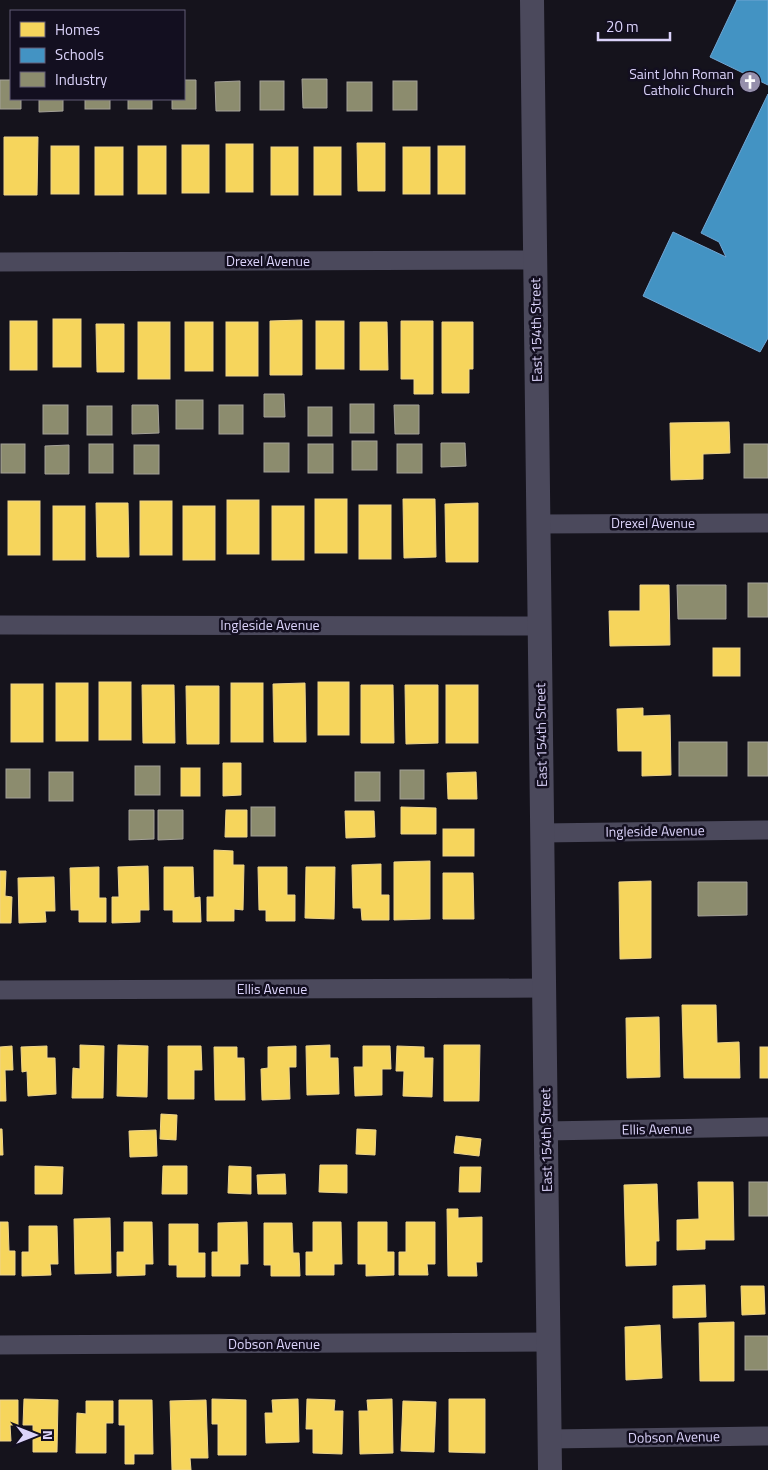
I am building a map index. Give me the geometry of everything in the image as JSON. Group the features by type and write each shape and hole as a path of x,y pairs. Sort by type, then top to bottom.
{"street":[{"name":"East 154th Street","path":"532,0 550,1470"},
{"name":"Drexel Avenue","path":"0,262 536,260"},
{"name":"Drexel Avenue","path":"539,524 768,523"},
{"name":"Ingleside Avenue","path":"0,625 540,626"},
{"name":"Ingleside Avenue","path":"542,833 768,830"},
{"name":"Ellis Avenue","path":"0,990 544,988"},
{"name":"Ellis Avenue","path":"546,1131 768,1127"},
{"name":"Dobson Avenue","path":"0,1345 548,1342"},
{"name":"Dobson Avenue","path":"550,1439 768,1436"}],"building: Homes":[{"path":"4,137 38,137 37,195 4,195"},
{"path":"357,143 385,143 385,191 358,191"},
{"path":"226,144 253,144 253,192 226,192"},
{"path":"182,145 209,145 209,193 182,193"},
{"path":"51,146 79,146 79,194 51,194"},
{"path":"138,146 166,146 166,194 138,194"},
{"path":"438,146 465,146 465,194 438,194"},
{"path":"95,147 123,147 123,195 95,195"},
{"path":"271,147 298,147 298,195 271,195"},
{"path":"314,147 341,147 341,195 314,195"},
{"path":"403,147 430,147 430,194 403,194"},
{"path":"53,319 81,319 81,367 53,367"},
{"path":"302,320 302,375 270,375 270,321"},
{"path":"10,321 37,321 37,370 10,370"},
{"path":"316,321 344,321 344,369 316,369"},
{"path":"401,321 433,321 433,394 414,394 414,379 401,379"},
{"path":"138,322 170,322 170,379 138,379"},
{"path":"185,322 213,322 213,371 185,371"},
{"path":"226,322 258,322 258,376 226,376"},
{"path":"360,322 387,322 388,370 360,370"},
{"path":"442,322 473,322 473,369 469,369 469,393 442,393"},
{"path":"96,324 124,324 124,372 97,372"},
{"path":"729,422 730,453 703,454 703,479 671,480 670,423"},
{"path":"315,499 347,499 347,553 315,553"},
{"path":"403,499 435,499 436,557 404,558"},
{"path":"227,500 259,500 259,554 227,554"},
{"path":"8,501 40,501 40,555 8,555"},
{"path":"140,501 172,501 172,555 140,555"},
{"path":"96,503 128,503 129,557 97,557"},
{"path":"478,503 478,562 446,562 445,504"},
{"path":"359,505 391,505 391,559 359,559"},
{"path":"53,506 85,506 85,560 53,560"},
{"path":"183,506 215,506 215,560 183,560"},
{"path":"272,506 304,506 304,560 272,560"},
{"path":"640,585 669,585 670,645 610,646 609,611 640,611"},
{"path":"713,648 740,648 740,676 713,676"},
{"path":"99,682 131,682 131,740 99,740"},
{"path":"318,682 349,682 349,735 318,735"},
{"path":"56,683 88,683 88,741 56,741"},
{"path":"231,683 263,683 263,742 231,742"},
{"path":"305,683 306,742 274,742 273,684"},
{"path":"11,684 43,684 43,742 11,742"},
{"path":"142,685 174,685 175,743 143,743"},
{"path":"361,685 393,685 394,743 361,743"},
{"path":"405,685 438,685 438,743 406,744"},
{"path":"446,685 478,685 478,743 446,743"},
{"path":"186,686 219,686 219,744 187,744"},
{"path":"643,708 643,716 670,715 671,775 642,776 642,751 618,751 617,709"},
{"path":"223,763 241,763 241,795 223,796"},
{"path":"181,768 200,768 200,796 181,796"},
{"path":"476,772 477,799 448,799 447,773"},
{"path":"401,807 436,808 436,834 401,834"},
{"path":"226,810 247,810 247,837 225,837"},
{"path":"345,811 374,811 375,837 346,838"},
{"path":"443,829 474,829 474,856 443,856"},
{"path":"214,850 233,851 233,865 244,865 243,910 234,909 234,921 207,921 207,897 214,897"},
{"path":"430,861 430,919 394,920 394,862"},
{"path":"381,864 381,895 389,895 389,920 362,920 361,908 353,908 352,865"},
{"path":"148,866 149,910 140,910 140,922 112,923 112,897 119,897 118,867"},
{"path":"99,867 99,898 106,898 106,922 79,922 79,910 71,910 70,868"},
{"path":"164,867 193,867 194,898 200,897 201,922 173,922 173,910 164,910"},
{"path":"258,867 287,867 287,895 295,895 295,921 266,921 266,910 259,910"},
{"path":"306,867 335,867 334,919 305,918"},
{"path":"0,871 6,871 5,896 12,897 11,923 0,923"},
{"path":"443,873 473,873 474,919 443,919"},
{"path":"54,877 55,911 45,911 46,922 19,923 18,878"},
{"path":"651,881 651,958 620,959 619,882"},
{"path":"682,1005 716,1005 717,1043 739,1042 740,1078 684,1078"},
{"path":"659,1017 660,1077 627,1078 626,1018"},
{"path":"80,1045 104,1046 103,1098 72,1098 73,1068 80,1069"},
{"path":"118,1045 148,1046 147,1097 117,1096"},
{"path":"330,1045 330,1058 338,1058 339,1094 307,1095 306,1046"},
{"path":"444,1045 480,1045 479,1101 444,1101"},
{"path":"12,1046 13,1070 5,1070 6,1101 0,1101 0,1047"},
{"path":"47,1046 47,1058 55,1058 56,1094 28,1096 27,1071 22,1072 21,1047"},
{"path":"168,1046 201,1046 202,1070 194,1070 194,1099 168,1099"},
{"path":"296,1046 296,1067 289,1067 290,1099 262,1100 261,1069 268,1068 268,1047"},
{"path":"363,1046 390,1046 391,1069 382,1069 382,1095 355,1096 354,1067 363,1067"},
{"path":"397,1046 424,1047 424,1058 433,1058 432,1097 403,1096 404,1071 396,1071"},
{"path":"214,1047 237,1047 237,1058 244,1058 245,1100 215,1100"},
{"path":"760,1047 768,1047 768,1078 760,1078"},
{"path":"161,1114 177,1115 176,1140 160,1139"},
{"path":"0,1129 2,1129 3,1155 0,1155"},
{"path":"357,1129 376,1130 375,1155 356,1154"},
{"path":"156,1130 157,1156 130,1157 129,1131"},
{"path":"456,1136 481,1139 479,1156 454,1153"},
{"path":"320,1165 347,1165 347,1193 319,1192"},
{"path":"35,1166 63,1167 62,1194 35,1194"},
{"path":"163,1166 187,1166 187,1194 162,1194"},
{"path":"229,1166 251,1167 251,1194 228,1193"},
{"path":"460,1167 481,1167 480,1192 459,1192"},
{"path":"285,1174 286,1194 258,1194 257,1175"},
{"path":"698,1182 733,1182 734,1240 705,1240 705,1249 677,1250 677,1220 699,1219"},
{"path":"657,1184 659,1241 656,1241 656,1265 626,1266 624,1185"},
{"path":"447,1209 458,1209 458,1218 482,1217 482,1262 476,1262 477,1276 448,1276"},
{"path":"110,1218 111,1273 75,1274 74,1219"},
{"path":"0,1222 8,1222 9,1251 15,1251 15,1275 0,1275"},
{"path":"124,1222 152,1222 153,1264 145,1264 145,1275 117,1276 117,1252 124,1252"},
{"path":"247,1222 248,1264 240,1264 240,1276 212,1276 212,1252 218,1252 218,1223"},
{"path":"313,1222 341,1222 342,1264 334,1264 334,1275 306,1275 306,1252 313,1252"},
{"path":"358,1222 387,1222 387,1252 394,1252 394,1275 366,1276 366,1264 358,1264"},
{"path":"406,1222 435,1222 435,1264 427,1264 428,1275 399,1275 399,1252 406,1252"},
{"path":"264,1223 292,1223 293,1253 299,1253 300,1276 271,1276 271,1265 264,1265"},
{"path":"169,1224 198,1224 198,1253 205,1253 205,1277 177,1277 177,1265 169,1265"},
{"path":"29,1226 57,1226 58,1264 50,1264 51,1275 22,1276 22,1252 29,1252"},
{"path":"705,1285 706,1317 673,1318 673,1286"},
{"path":"741,1286 764,1286 765,1314 742,1315"},
{"path":"734,1322 734,1381 700,1381 699,1323"},
{"path":"660,1325 662,1378 626,1380 625,1327"},
{"path":"24,1399 58,1400 57,1452 33,1452 33,1425 23,1425"},
{"path":"212,1399 246,1400 246,1455 218,1455 218,1424 212,1424"},
{"path":"298,1399 299,1442 266,1443 265,1413 273,1413 272,1400"},
{"path":"307,1399 335,1400 334,1411 343,1411 342,1454 313,1453 313,1429 306,1429"},
{"path":"392,1399 393,1453 360,1454 359,1411 368,1411 367,1400"},
{"path":"449,1399 485,1399 485,1453 449,1452"},
{"path":"0,1400 18,1400 18,1425 10,1425 11,1441 0,1441"},
{"path":"119,1400 152,1400 153,1454 134,1454 134,1464 125,1464 125,1425 119,1425"},
{"path":"206,1400 208,1458 190,1458 191,1470 172,1470 170,1401"},
{"path":"86,1401 113,1401 113,1423 106,1423 106,1453 76,1453 77,1413 86,1414"},
{"path":"403,1401 436,1402 434,1452 401,1451"}],"building: Schools":[{"path":"737,0 768,0 768,85 710,57"},
{"path":"768,94 768,338 760,352 643,296 673,232 726,257 719,242 701,233"}],"building: Industry":[{"path":"302,79 327,79 327,108 303,108"},
{"path":"0,80 10,80 10,100 21,100 21,109 0,109"},
{"path":"185,80 196,80 196,109 172,109 172,100 185,100"},
{"path":"240,81 240,111 216,111 215,82"},
{"path":"260,81 284,81 284,110 260,110"},
{"path":"393,81 417,81 417,110 393,110"},
{"path":"347,82 372,82 372,111 347,111"},
{"path":"39,100 63,100 63,111 39,112"},
{"path":"85,100 110,100 110,109 85,109"},
{"path":"128,100 152,100 152,109 128,109"},
{"path":"264,394 284,394 285,417 264,417"},
{"path":"176,400 203,400 203,429 176,429"},
{"path":"350,404 374,404 374,433 350,433"},
{"path":"43,405 68,405 68,434 43,434"},
{"path":"132,405 158,405 159,433 132,434"},
{"path":"219,405 243,405 243,434 219,434"},
{"path":"394,405 419,405 419,434 395,434"},
{"path":"87,406 112,406 112,435 87,435"},
{"path":"308,407 332,407 332,436 308,436"},
{"path":"352,441 377,441 377,470 352,470"},
{"path":"264,443 289,443 289,472 264,472"},
{"path":"441,443 465,443 466,466 441,467"},
{"path":"1,444 25,444 25,473 1,473"},
{"path":"89,444 113,444 113,473 89,473"},
{"path":"308,444 333,444 333,473 308,473"},
{"path":"397,444 422,444 422,473 397,473"},
{"path":"744,444 768,444 768,478 744,478"},
{"path":"69,445 69,474 45,474 45,446"},
{"path":"134,445 159,445 159,474 134,474"},
{"path":"748,583 768,583 768,617 748,617"},
{"path":"677,585 726,585 726,619 678,619"},
{"path":"679,742 727,742 727,776 679,776"},
{"path":"748,742 768,742 768,776 748,776"},
{"path":"135,766 160,766 160,795 135,795"},
{"path":"6,769 30,769 30,798 6,798"},
{"path":"400,770 424,770 424,799 400,799"},
{"path":"49,772 73,772 73,801 49,801"},
{"path":"355,772 380,772 380,801 355,801"},
{"path":"251,807 275,807 275,836 251,836"},
{"path":"129,810 154,810 154,839 129,840"},
{"path":"158,810 183,810 183,839 158,840"},
{"path":"698,882 747,882 747,915 698,916"},
{"path":"749,1182 768,1182 768,1216 749,1216"},
{"path":"745,1336 768,1336 768,1370 745,1370"}],"place":[{"name":"Saint John Roman Catholic Church","path":"750,82"}]}
